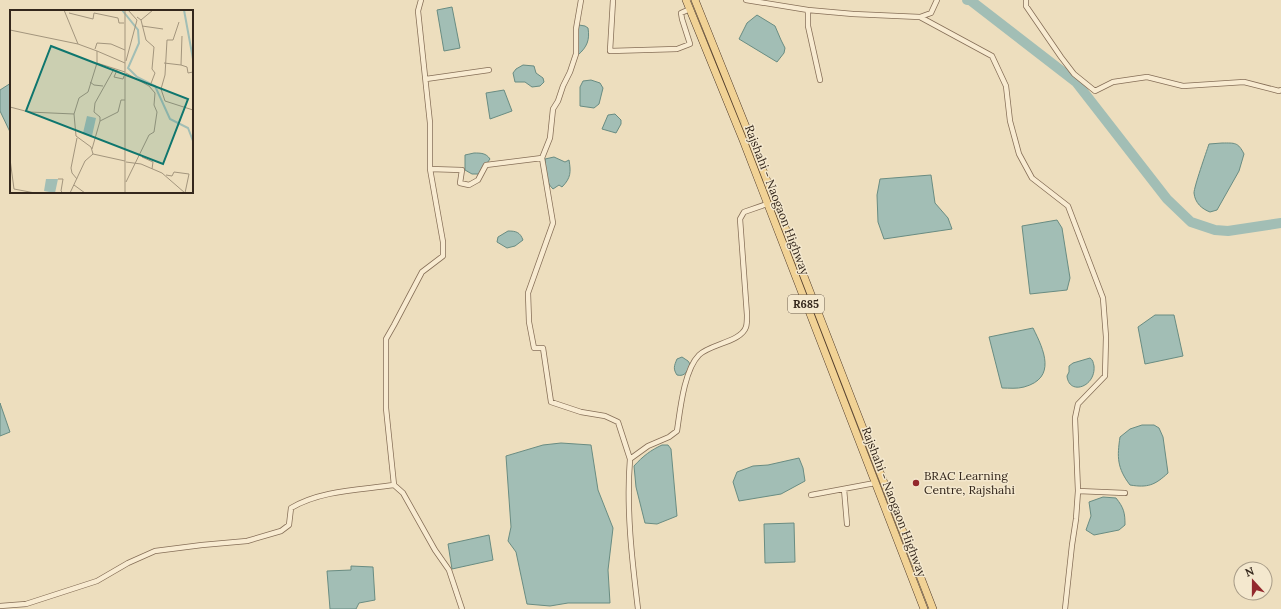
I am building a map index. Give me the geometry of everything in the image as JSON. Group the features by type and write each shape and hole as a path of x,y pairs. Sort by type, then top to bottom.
{"main road":[{"name":"Rajshahi - Naogaon Highway","path":"686,0 924,609"},
{"name":"Rajshahi - Naogaon Highway","path":"695,0 759,158 933,609"},
{"path":"707,51 714,48"}],"street":[{"path":"394,485 386,408 386,339 422,272 443,256 443,242 430,169 430,123 418,11 421,0"},
{"path":"581,0 576,29 576,54 558,101 553,109 550,138 542,158 553,223 528,293 529,322 534,348 543,348 551,402 581,412 605,416 618,422 630,459 628,486 638,609"},
{"path":"613,0 610,51 677,49 690,44 681,13 690,9"},
{"path":"746,0 808,10 920,17 931,13 937,0"},
{"path":"1026,0 1026,6 1061,57 1074,74 1095,91 1113,82 1147,77 1183,86 1244,82 1258,84 1279,91 1281,90"},
{"path":"808,10 808,26 820,80"},
{"path":"920,17 992,56 1006,86 1010,121 1019,154 1032,178 1068,206 1103,298 1106,337 1105,376 1078,404 1075,418 1078,492 1065,609"},
{"path":"426,79 490,70"},
{"path":"430,169 462,170 460,183 469,185 478,180 486,165 542,158"},
{"path":"630,459 648,446 669,437 677,431 682,393 694,361 700,354 741,335 746,328 747,315 740,219 744,212 767,204"},
{"path":"811,495 875,483"},
{"path":"0,606 26,604 97,581 128,563 155,552 202,545 247,541 281,531 289,525 292,508 301,502 330,494 394,485 403,492 435,550 449,570 462,609"},
{"path":"844,489 847,524"},
{"path":"1078,492 1125,493"}],"water":[{"path":"452,7 460,48 444,51 437,10"},
{"path":"757,15 775,26 785,48 784,53 777,62 739,39 747,23"},
{"path":"579,25 588,28 589,36 586,46 578,55 574,43 575,29"},
{"path":"523,65 534,66 536,73 543,78 544,82 540,86 532,87 525,82 515,82 513,73 516,69"},
{"path":"591,80 600,83 603,88 599,104 594,108 580,106 580,87 583,81"},
{"path":"10,84 10,132 0,111 0,90"},
{"path":"504,90 512,111 490,119 486,93"},
{"path":"615,114 621,120 621,124 616,133 602,129 608,115"},
{"path":"1222,143 1238,145 1244,154 1239,171 1217,210 1210,212 1197,203 1194,193 1209,144"},
{"path":"474,153 483,154 490,159 479,174 472,174 465,170 465,155"},
{"path":"554,157 565,162 569,160 570,171 569,178 562,187 559,185 553,189 548,183 545,171 545,159"},
{"path":"931,175 935,203 948,218 952,229 884,239 878,222 877,195 880,179"},
{"path":"1057,220 1062,228 1070,278 1067,290 1030,294 1022,226"},
{"path":"508,231 517,232 521,235 523,240 515,246 507,248 497,242 498,237"},
{"path":"1155,315 1174,315 1183,356 1145,364 1138,327"},
{"path":"1033,328 1044,354 1044,370 1041,377 1034,383 1024,387 1002,388 989,337"},
{"path":"682,357 690,364 686,373 677,375 674,369 677,359"},
{"path":"1090,358 1094,366 1091,379 1087,384 1082,386 1072,386 1067,376 1069,366 1073,363"},
{"path":"0,403 10,432 0,436"},
{"path":"1142,425 1154,425 1159,428 1163,437 1168,473 1155,483 1147,486 1130,485 1120,468 1118,456 1120,437 1130,429"},
{"path":"561,443 591,445 598,490 613,528 608,570 610,603 568,603 550,606 527,604 516,552 508,541 511,527 506,456 543,445"},
{"path":"662,445 668,445 671,449 677,516 657,524 645,523 636,487 634,466 647,454"},
{"path":"799,458 803,468 805,481 781,494 739,501 733,482 737,472 753,466 768,465"},
{"path":"1103,497 1116,498 1124,511 1125,525 1119,530 1094,535 1086,530 1091,516 1089,502"},
{"path":"794,523 795,562 765,563 764,524"},
{"path":"489,535 493,560 452,569 448,544"},
{"path":"351,566 373,567 375,600 359,603 356,609 330,609 327,571 351,570"}],"waterway":[{"path":"967,0 970,0 1076,82 1167,199 1191,222 1215,230 1228,231 1281,223"}],"place":[{"name":"BRAC Learning Centre, Rajshahi","path":"916,483"}]}
